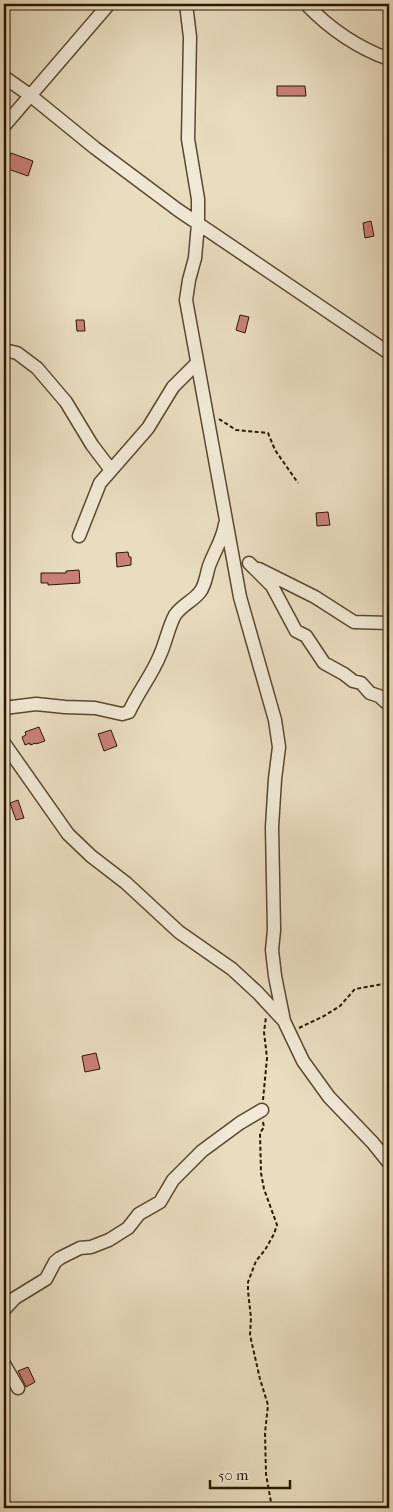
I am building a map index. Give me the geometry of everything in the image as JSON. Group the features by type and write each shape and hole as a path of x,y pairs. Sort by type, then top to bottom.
{"street":[{"path":"4,126 110,4"},
{"path":"186,4 190,37 188,139 198,199 198,224 194,258 188,280 186,300 240,598 275,720 279,747 272,827 274,930 272,950 275,976 284,1020 303,1061 329,1097 373,1143 389,1163"},
{"path":"306,4 321,20 351,40 375,54 389,59"},
{"path":"4,77 31,96 95,148 198,224 389,353"},
{"path":"4,350 17,353 37,368 66,402 92,445 111,470"},
{"path":"79,536 100,483 148,428 173,387 197,363"},
{"path":"4,708 36,704 95,708 122,714 129,712 161,654 167,631 176,614 200,592 205,584 208,568 222,536 226,521"},
{"path":"215,551 231,550 238,553 272,586 296,631 306,636 324,663 353,681 361,683 370,693 379,696 389,705"},
{"path":"249,563 315,597 354,622 389,623"},
{"path":"4,743 68,834 179,932 232,969 284,1020"},
{"path":"4,1310 15,1298 46,1279 55,1262 60,1258 80,1248 91,1247 109,1240 128,1228 139,1214 160,1202 173,1180 202,1151 240,1123 262,1110"},
{"path":"4,1364 18,1388"}],"path":[{"path":"206,411 236,430 268,433 275,450 298,483"},
{"path":"292,1038 299,1028 340,1006 354,989 389,983"},
{"path":"268,1003 264,1032 268,1058 262,1110 264,1127 260,1134 261,1173 264,1189 277,1225 265,1250 256,1260 248,1282 248,1291 250,1335 268,1405 265,1432 266,1474 272,1508"}],"building":[{"path":"277,86 305,86 306,96 277,96"},
{"path":"11,153 33,161 28,176 5,168"},
{"path":"371,221 374,236 365,238 363,223"},
{"path":"240,315 249,317 245,333 236,330"},
{"path":"76,320 84,320 85,331 77,331"},
{"path":"328,512 330,525 317,526 316,513"},
{"path":"128,552 129,557 131,557 131,565 117,567 116,553"},
{"path":"79,570 80,583 48,585 48,583 41,583 41,573 66,573 66,571"},
{"path":"39,727 45,741 25,745 22,737 26,735 25,732"},
{"path":"111,730 117,746 104,751 98,734"},
{"path":"18,800 24,818 16,820 10,803"},
{"path":"96,1053 100,1069 85,1072 82,1056"},
{"path":"28,1367 35,1382 26,1387 18,1371"}]}
